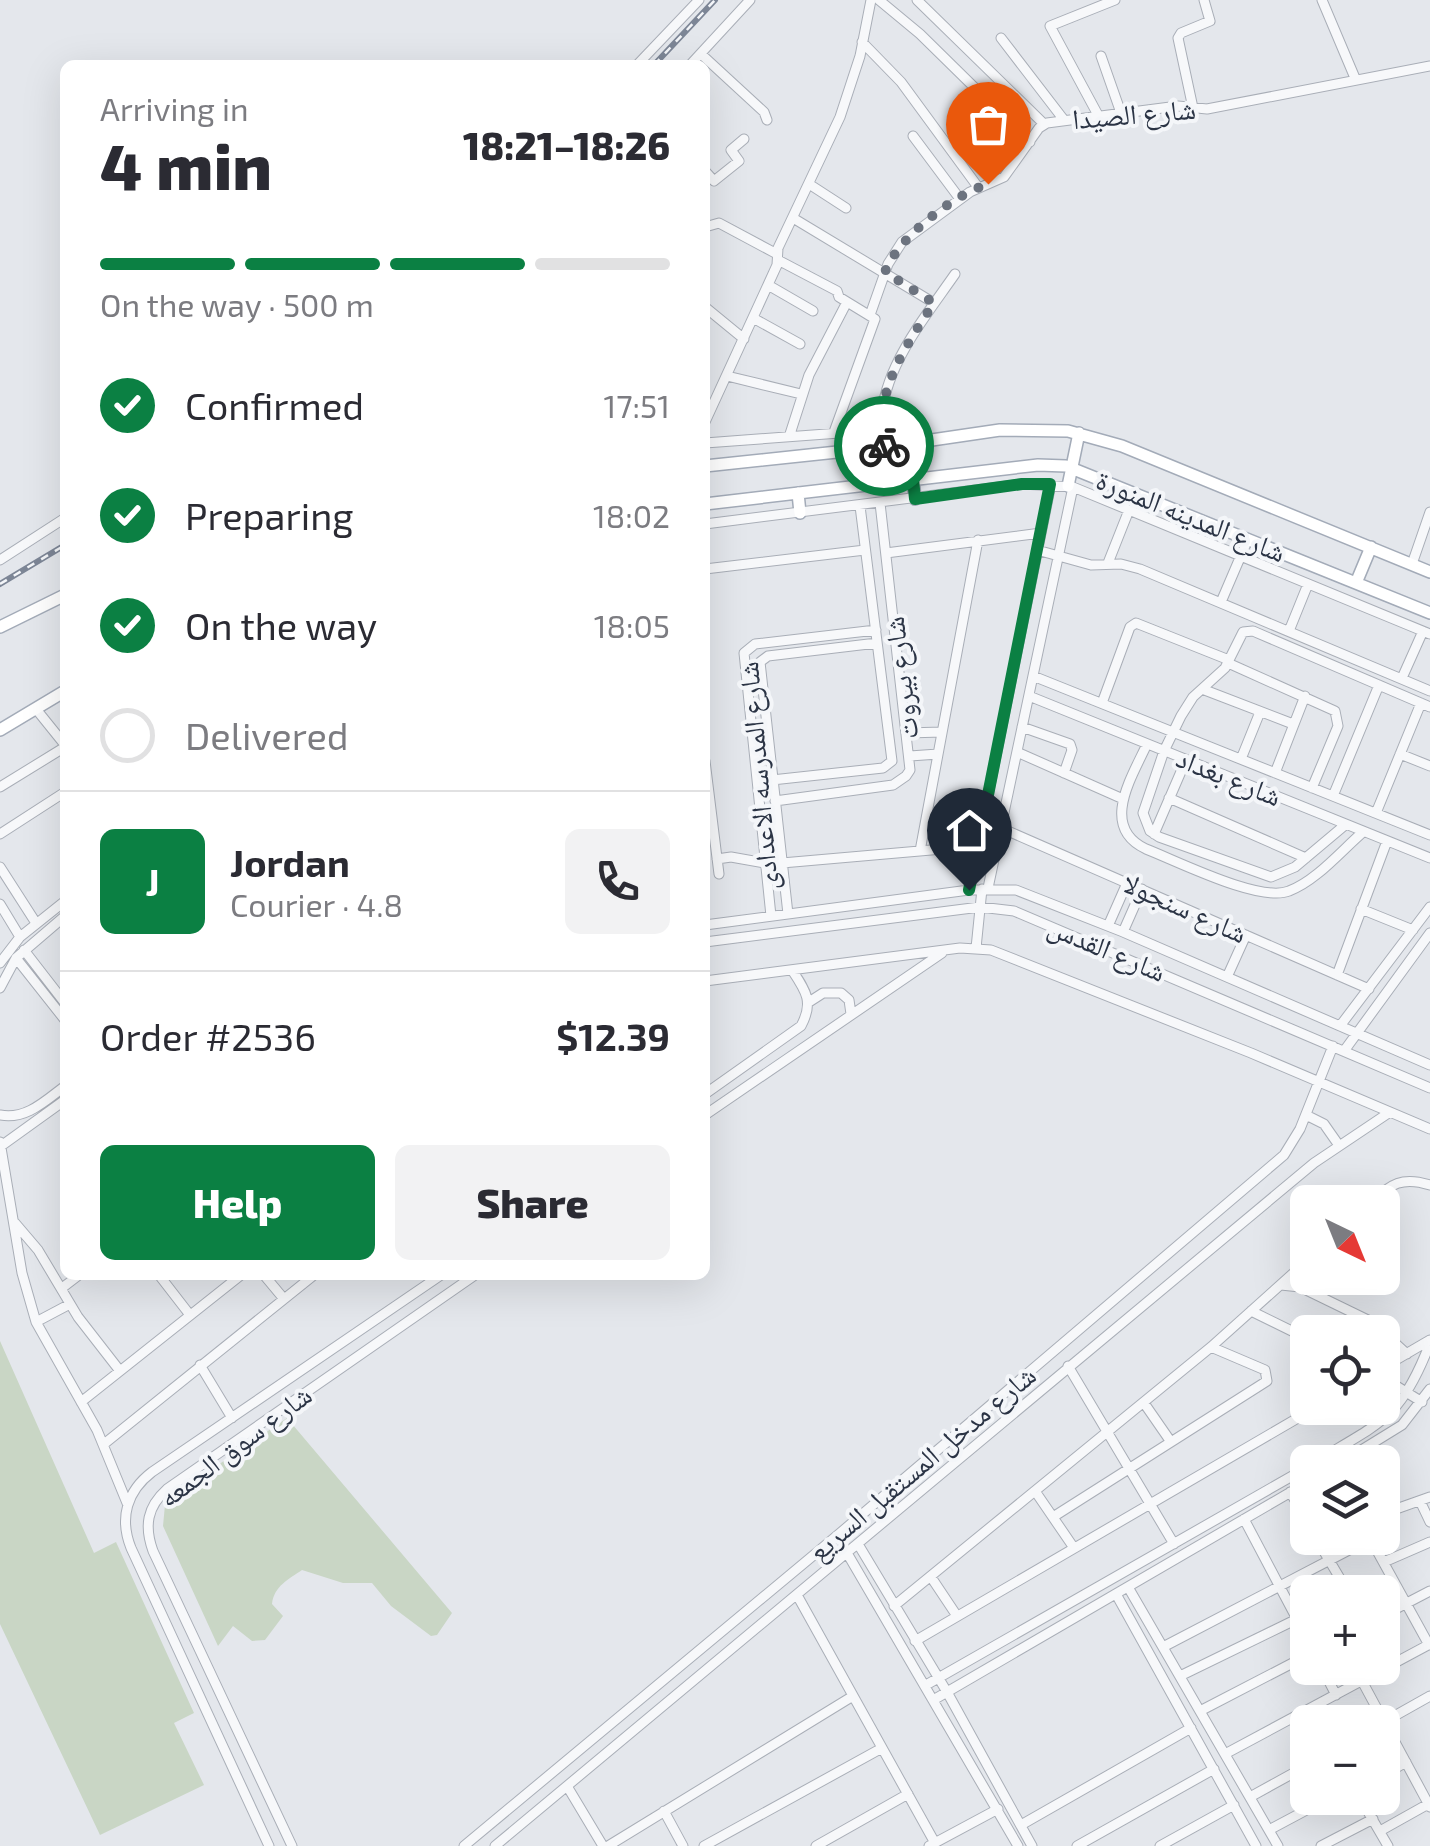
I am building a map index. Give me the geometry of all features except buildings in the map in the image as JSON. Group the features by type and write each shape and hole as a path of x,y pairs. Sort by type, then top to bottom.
{"main road":[{"name":"شارع المدينه المنورة","path":"710,465 1000,430 1079,433 1122,446 1430,572"},
{"path":"1070,487 1079,433"},
{"path":"866,449 869,484"},
{"name":"شارع المدينه المنورة","path":"710,503 1038,466 1072,468 1430,613"},
{"path":"913,479 915,499"},
{"path":"798,493 800,513"},
{"path":"1356,584 1371,548"},
{"path":"0,628 60,597"},
{"path":"0,730 60,694"}],"street":[{"path":"643,60 699,0"},
{"path":"695,60 750,0"},
{"path":"710,412 840,117 871,0"},
{"path":"879,0 920,34 1030,142"},
{"path":"917,0 1044,124"},
{"path":"1098,115 1050,26 1115,0"},
{"path":"1193,108 1178,38 1181,33 1210,21 1204,0"},
{"path":"1322,0 1355,78"},
{"path":"1002,38 1064,120"},
{"path":"862,42 901,82 978,187"},
{"path":"702,54 708,60"},
{"path":"1100,56 1122,113"},
{"path":"710,61 764,112 767,120"},
{"name":"شارع الصيدا","path":"834,432 875,320 870,315 885,272 902,242 978,187 1004,178 1044,124 1178,106 1207,108 1430,66"},
{"path":"913,136 960,199"},
{"path":"710,177 714,181 720,179 738,162 731,150 744,140"},
{"path":"810,184 846,208"},
{"path":"793,218 934,303"},
{"path":"710,226 719,224 837,291 839,297 870,315"},
{"path":"884,447 880,430 882,409 897,364 955,274"},
{"path":"768,285 813,311"},
{"path":"790,434 817,356 847,302"},
{"path":"710,311 744,339"},
{"path":"752,318 800,344"},
{"path":"727,376 801,394"},
{"path":"710,442 880,430"},
{"path":"710,523 1022,484 1070,487 1426,632 1402,678"},
{"path":"969,890 1050,484"},
{"path":"976,948 980,907 1001,828 1070,487"},
{"name":"شارع بيروت","path":"774,801 893,785 906,776 910,756 908,733 880,503"},
{"name":"شارع بيروت","path":"772,780 887,767 893,758 860,506"},
{"path":"1108,563 1129,510"},
{"path":"1412,564 1430,512"},
{"path":"0,560 60,521"},
{"path":"867,563 978,540 1041,533"},
{"path":"1221,602 1248,539"},
{"path":"920,851 978,540"},
{"path":"710,568 865,550"},
{"path":"1037,550 1092,565 1108,563 1140,569 1430,691"},
{"path":"1289,631 1308,584"},
{"path":"1102,703 1130,627 1136,623 1331,708 1339,721 1312,788"},
{"name":"شارع المدرسه الاعدادى","path":"770,916 744,653 755,644 876,630"},
{"path":"1345,825 1288,871 1271,877 1154,834 1145,822 1144,803 1186,706 1221,674 1239,635 1254,631 1426,705 1400,754 1376,813"},
{"name":"شارع المدرسه الاعدادى","path":"788,914 759,669 762,659 877,643"},
{"path":"880,661 898,659"},
{"name":"شارع بغداد","path":"1033,676 1430,835"},
{"path":"1332,796 1379,685"},
{"path":"1202,688 1294,724"},
{"name":"شارع بغداد","path":"1029,696 1430,858"},
{"path":"1274,773 1305,696"},
{"path":"36,708 60,739"},
{"path":"1241,759 1260,712"},
{"path":"888,718 906,716"},
{"path":"1022,727 1070,744 1072,750 1064,773"},
{"path":"908,733 942,732"},
{"path":"1147,744 1123,800 1122,824 1138,846 1269,894 1291,891 1301,885 1364,832"},
{"path":"0,787 60,749"},
{"path":"1017,752 1123,800"},
{"path":"910,756 938,754"},
{"path":"1400,754 1430,766"},
{"path":"1154,834 1186,760"},
{"path":"1288,802 1297,782"},
{"path":"0,834 60,795"},
{"path":"1169,798 1306,858"},
{"path":"710,802 719,874"},
{"name":"شارع سنجولا","path":"1001,828 1369,988"},
{"path":"1337,975 1387,841"},
{"path":"782,864 978,846"},
{"path":"717,859 732,857 765,863"},
{"path":"0,868 39,920 50,928"},
{"path":"1269,894 1271,877"},
{"path":"1108,926 1127,883"},
{"path":"710,923 985,888 1032,894 1430,1066"},
{"path":"1123,932 1142,890"},
{"path":"1026,914 1032,894"},
{"path":"0,904 20,937"},
{"path":"0,963 20,937 60,904"},
{"name":"شارع القدس","path":"710,941 980,907 1026,914 1430,1088"},
{"path":"1340,1026 1430,907"},
{"path":"1362,910 1413,930"},
{"path":"0,988 20,954 60,921"},
{"path":"0,928 11,922"},
{"name":"شارع مدخل المستقبل السريع","path":"464,1846 1272,1166 1293,1143 1319,1082 1339,1048 1430,934"},
{"path":"1227,977 1246,935"},
{"name":"شارع القدس","path":"710,980 976,948 1006,955 1430,1129"},
{"path":"710,1112 945,951"},
{"path":"20,954 60,1010"},
{"path":"1164,974 1173,954"},
{"path":"710,1089 796,1032 809,1010 809,1002 792,970"},
{"path":"809,1002 823,994 841,993 848,1000 851,1014"},
{"path":"53,996 60,1000"},
{"path":"1398,1074 1406,1055"},
{"path":"0,1115 26,1114 60,1090"},
{"path":"60,1103 0,1144 22,1273 36,1322 104,1444 127,1504"},
{"name":"شارع مدخل المستقبل السريع","path":"495,1846 508,1841 614,1747 1338,1144 1390,1112"},
{"path":"1306,1115 1324,1124 1338,1144"},
{"path":"1393,1185 1399,1180 1416,1180 1430,1185"},
{"path":"14,1221 120,1371"},
{"path":"55,1276 60,1272"},
{"path":"894,1606 1212,1347 1290,1276"},
{"path":"62,1288 72,1280"},
{"path":"163,1280 190,1315"},
{"path":"81,1402 235,1280"},
{"path":"268,1280 284,1299"},
{"path":"104,1444 308,1280"},
{"name":"شارع سوق الجمعه","path":"270,1846 131,1548 125,1528 127,1504 143,1479 434,1280"},
{"name":"شارع سوق الجمعه","path":"292,1846 152,1551 150,1510 167,1489 468,1280"},
{"path":"1280,1285 1300,1287 1372,1322 1407,1354"},
{"path":"36,1322 70,1304"},
{"path":"1252,1311 1290,1330"},
{"path":"1400,1358 1430,1342"},
{"path":"1342,1445 1380,1422 1408,1393 1430,1342"},
{"path":"1053,1517 1267,1381 1268,1373 1262,1368 1212,1347"},
{"path":"200,1365 232,1418"},
{"path":"1068,1366 1174,1544"},
{"path":"277,1388 287,1404"},
{"path":"1400,1388 1422,1402"},
{"path":"1370,1445 1402,1426 1430,1389"},
{"path":"1144,1403 1171,1442"},
{"path":"915,1641 1290,1423"},
{"path":"926,1685 1290,1477"},
{"path":"1035,1491 1074,1548"},
{"path":"935,1699 1290,1492"},
{"path":"1400,1508 1425,1499 1430,1522"},
{"path":"1244,1519 1290,1607"},
{"path":"839,1534 894,1606 947,1692 1032,1846"},
{"path":"1384,1562 1429,1545"},
{"path":"852,1549 1018,1846"},
{"path":"1327,1555 1338,1575"},
{"path":"1163,1646 1339,1555"},
{"path":"1380,1555 1430,1645 1400,1660"},
{"path":"932,1577 958,1616"},
{"path":"1128,1587 1278,1846"},
{"path":"1400,1606 1430,1591"},
{"path":"1116,1594 1254,1843 1241,1846"},
{"path":"797,1595 932,1844 998,1809"},
{"path":"1180,1676 1290,1622"},
{"path":"1029,1626 1036,1640"},
{"path":"1200,1711 1290,1664"},
{"path":"1331,1685 1336,1694"},
{"path":"1225,1754 1354,1685"},
{"path":"568,1786 606,1846 853,1696"},
{"path":"1400,1713 1430,1696"},
{"path":"1021,1824 1191,1728"},
{"path":"602,1731 614,1747"},
{"path":"704,1846 882,1748"},
{"path":"1380,1832 1430,1805 1400,1752"},
{"path":"1400,1766 1406,1762"},
{"path":"1077,1846 1214,1770"},
{"path":"1250,1797 1290,1775"},
{"path":"816,1846 908,1794"},
{"path":"1160,1846 1234,1805"},
{"path":"664,1812 684,1846"},
{"path":"1269,1830 1297,1815"},
{"path":"1370,1815 1388,1846"},
{"path":"1321,1846 1372,1819"}],"green space":[{"path":"0,1341 94,1553 116,1542 194,1713 174,1723 204,1785 100,1835 0,1624"},
{"path":"287,1418 452,1613 437,1635 431,1636 391,1606 372,1583 343,1583 302,1570 276,1592 272,1604 283,1616 265,1640 252,1641 233,1626 218,1646 163,1526 165,1505"}],"railway":[{"path":"659,60 715,0"},
{"path":"0,584 60,548"}],"way so far":[{"path":"884,446 880,420 884,399 897,364 934,303 885,272 888,264 908,236 970,192 988,184"}],"route":[{"path":"884,446 866,449 869,484 913,479 915,499 1022,484 1050,484 969,890"}]}
